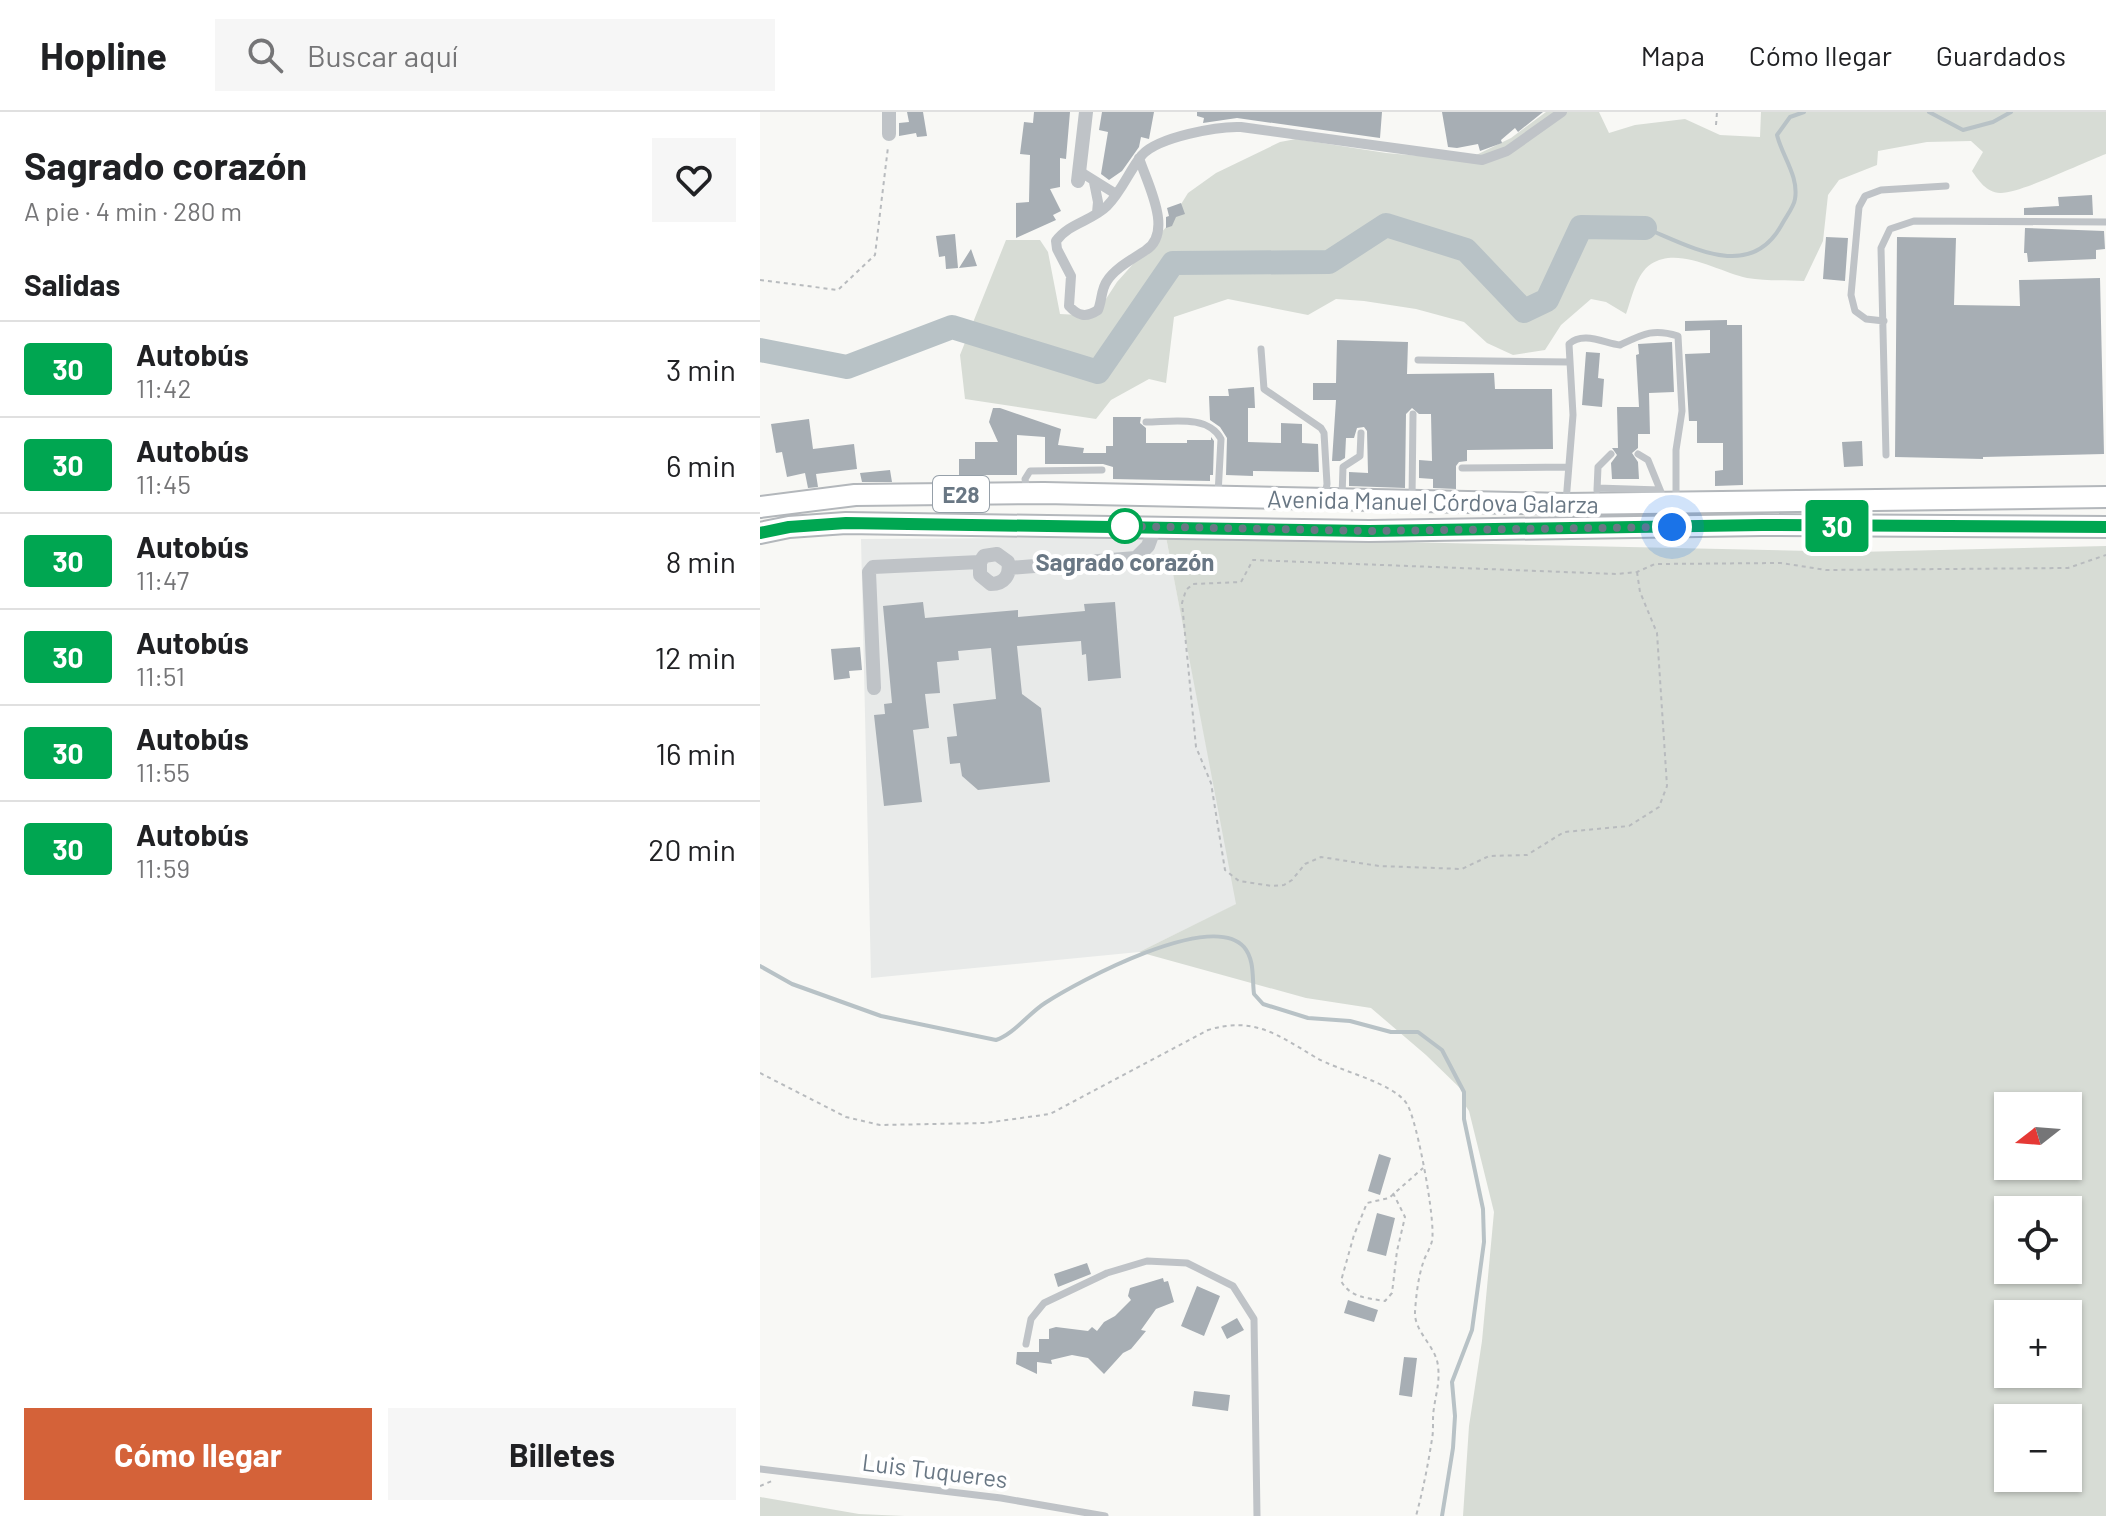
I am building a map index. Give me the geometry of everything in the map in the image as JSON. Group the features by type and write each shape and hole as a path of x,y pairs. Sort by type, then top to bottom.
{"main road":[{"name":"Avenida Manuel Córdova Galarza","path":"760,507 855,495 1027,493 1566,504 1597,496 1762,500 2106,497"},
{"path":"1155,527 1162,495"},
{"path":"1940,498 1941,526"},
{"path":"1762,500 1762,525"},
{"name":"Avenida Manuel Córdova Galarza","path":"760,533 789,527 846,523 1384,531 1762,525 2106,527"}],"street":[{"path":"889,112 889,134"},
{"path":"1086,112 1079,176 1116,194"},
{"path":"1139,158 1158,220 1159,234 1151,247 1106,281 1098,310 1083,315 1075,313 1069,306 1071,276 1056,241 1062,231 1097,213 1116,194 1139,158 1158,145 1226,126 1482,160 1507,151 1562,112"},
{"path":"1094,182 1097,213"},
{"path":"1009,568 1136,558 1148,546 1155,527"},
{"path":"997,554 1008,562 1004,580 991,584 980,575 980,562 984,556 997,554"},
{"path":"874,688 869,572 873,567 980,562"}],"lane":[{"path":"1884,321 1866,319 1855,311 1851,295 1859,207 1865,196 1881,190 1946,186"},
{"path":"1886,455 1881,248 1886,233 1902,223 2106,222"},
{"path":"1566,504 1573,415 1569,344 1583,337 1620,345 1639,334 1667,332 1678,336 1682,411 1668,499"},
{"path":"1261,349 1264,389 1324,433 1327,484 1333,499"},
{"path":"1418,360 1569,362"},
{"path":"1412,502 1413,414"},
{"path":"1146,422 1195,421 1218,433 1221,439 1218,497"},
{"path":"1333,499 1343,467 1360,456 1361,433"},
{"path":"1597,496 1598,467 1611,454"},
{"path":"1638,454 1648,460 1668,499"},
{"path":"1462,468 1568,467"},
{"path":"1027,493 1025,479 1030,471 1102,470"},
{"path":"1026,1344 1031,1319 1044,1303 1107,1273 1147,1261 1187,1263 1233,1286 1254,1319 1257,1516"},
{"name":"Luis Tuqueres","path":"760,1469 1001,1498 1105,1516"}],"path":[{"path":"1716,125 1717,112"},
{"path":"760,280 838,290 875,255 889,134"},
{"path":"1637,572 1640,592 1657,633 1667,786 1663,801 1651,813 1629,826 1564,832 1527,855 1489,856 1462,869 1379,866 1321,857 1305,864 1284,885 1272,886 1239,881 1225,870 1211,783 1196,747 1182,603 1186,590 1193,584 1241,582 1253,560 1583,574 1637,572 1655,564 1781,563 1826,570 2068,568 2106,555"},
{"path":"760,1073 846,1117 880,1125 985,1123 1050,1114 1208,1030 1225,1024 1274,1032 1331,1066 1390,1090 1406,1103 1424,1168 1433,1224 1432,1241 1421,1267 1415,1315 1419,1329 1436,1353 1439,1390 1433,1409 1433,1436 1425,1483 1416,1516"},
{"path":"1393,1193 1405,1217 1392,1293 1385,1301 1356,1296 1346,1290 1341,1281 1367,1203 1389,1198 1393,1193 1424,1168"}],"shaded area":[{"path":"1546,112 1599,112 1609,133 1635,125 1685,119 1720,135 1760,137 1761,112 2106,112 2106,154 2036,183 2000,193 1987,188 1972,171 1983,152 1971,141 1927,142 1878,151 1877,165 1839,180 1828,195 1823,241 1804,281 1747,278 1686,259 1662,259 1651,264 1642,274 1626,314 1606,302 1591,299 1561,325 1545,350 1513,355 1487,343 1464,322 1416,309 1336,299 1308,315 1228,299 1174,317 1166,383 1149,379 1111,400 1096,419 965,399 960,355 1006,240 1040,240 1048,252 1060,314 1080,315 1104,302 1117,282 1168,225 1188,193 1216,173 1280,142 1296,139 1386,153 1466,160 1511,138"},
{"path":"1166,537 1237,904 1139,952 871,978 861,539"},
{"path":"1166,537 1857,552 2106,546 2106,1516 1463,1516 1469,1426 1482,1341 1494,1212 1464,1092 1371,1008 1306,998 1139,952 1236,904"},
{"path":"760,1497 859,1514 905,1516 760,1516"}],"building":[{"path":"907,112 923,112 927,136 917,137 916,133 899,136 899,123 909,122"},
{"path":"1034,112 1070,112 1066,159 1060,158 1060,187 1050,189 1061,211 1053,215 1056,220 1016,238 1016,203 1029,202 1030,155 1020,154 1024,122 1033,123"},
{"path":"1102,112 1154,112 1149,139 1141,137 1139,147 1122,171 1109,180 1101,174 1108,132 1099,130"},
{"path":"1197,112 1382,112 1380,138 1237,118 1203,123 1204,118 1197,116"},
{"path":"1442,112 1543,112 1518,132 1515,128 1501,140 1502,143 1480,151 1478,144 1448,147"},
{"path":"2092,195 2093,215 2024,215 2024,208 2059,206 2058,197"},
{"path":"1181,203 1185,214 1176,217 1172,226 1166,228 1167,208"},
{"path":"2025,228 2104,231 2105,249 2096,250 2096,259 2028,262 2027,253 2024,253"},
{"path":"955,234 958,268 946,269 945,256 939,257 936,236"},
{"path":"1826,237 1848,238 1845,281 1823,279"},
{"path":"1897,237 1956,238 1954,305 2020,306 2019,280 2100,278 2104,454 1983,459 1895,457"},
{"path":"971,249 977,266 959,268"},
{"path":"1727,320 1727,325 1742,325 1743,485 1715,486 1715,471 1723,470 1723,443 1697,443 1697,421 1689,421 1685,354 1710,353 1710,330 1685,331 1685,321"},
{"path":"1337,340 1408,342 1407,374 1494,373 1495,389 1552,389 1553,449 1467,450 1467,461 1459,462 1456,466 1456,489 1433,488 1433,479 1419,478 1419,460 1432,461 1431,414 1419,414 1412,408 1406,414 1405,488 1349,486 1349,472 1368,473 1367,431 1364,427 1357,428 1354,438 1346,438 1345,458 1332,461 1336,400 1313,400 1313,383 1336,383"},
{"path":"1672,342 1674,392 1649,393 1650,434 1638,434 1638,448 1632,453 1638,462 1639,479 1612,479 1611,463 1617,455 1612,448 1618,448 1617,407 1639,407 1638,344"},
{"path":"1586,352 1600,353 1598,378 1604,379 1602,407 1582,405"},
{"path":"1254,387 1255,408 1248,408 1248,442 1281,443 1281,423 1302,424 1302,443 1318,444 1319,472 1253,471 1253,476 1226,475 1227,438 1220,427 1210,420 1209,396 1229,396 1228,389"},
{"path":"993,408 1061,429 1058,445 1084,448 1083,453 1106,453 1106,446 1113,446 1113,417 1141,417 1140,423 1146,428 1146,443 1187,443 1187,440 1211,440 1211,437 1214,441 1213,475 1210,475 1210,481 1113,479 1113,467 1103,464 1045,464 1045,437 1017,435 1017,475 972,475 972,480 959,480 959,459 975,459 975,442 998,442 989,422"},
{"path":"809,419 813,449 854,444 857,469 816,474 818,487 808,488 805,473 787,477 782,452 776,453 771,424"},
{"path":"1862,441 1863,466 1844,467 1842,442"},
{"path":"890,470 892,482 862,482 860,473"},
{"path":"923,602 925,618 1018,610 1018,617 1085,611 1084,604 1115,602 1121,678 1088,681 1086,654 1082,655 1081,641 1017,646 1022,694 1041,708 1050,782 978,790 962,776 960,763 950,764 947,737 957,736 953,704 996,699 991,648 958,651 959,660 937,662 940,693 925,694 929,728 913,730 922,802 884,806 874,715 885,714 884,704 892,703 883,606"},
{"path":"860,647 862,670 849,671 850,678 834,680 831,649"},
{"path":"1379,1154 1391,1158 1380,1195 1368,1191"},
{"path":"1377,1213 1395,1218 1386,1256 1367,1251"},
{"path":"1087,1263 1091,1274 1058,1287 1054,1274"},
{"path":"1163,1278 1164,1282 1168,1281 1174,1302 1156,1309 1141,1330 1146,1331 1104,1374 1088,1358 1072,1355 1051,1360 1052,1364 1037,1362 1037,1374 1016,1364 1017,1352 1039,1352 1039,1339 1049,1339 1049,1329 1088,1331 1092,1327 1097,1331 1131,1300 1128,1296 1130,1288"},
{"path":"1197,1286 1220,1296 1204,1336 1181,1326"},
{"path":"1348,1300 1378,1310 1374,1322 1344,1313"},
{"path":"1237,1318 1244,1330 1227,1339 1221,1327"},
{"path":"1404,1357 1417,1358 1412,1397 1399,1395"},
{"path":"1194,1391 1230,1395 1228,1411 1192,1406"}],"waterway":[{"path":"1645,228 1718,255 1736,256 1753,252 1768,243 1791,209 1796,191 1777,135 1790,117 1804,112"},
{"path":"1929,112 1963,130 1993,122 2011,112"},
{"path":"760,350 847,367 952,327 1098,372 1173,263 1329,262 1386,225 1466,250 1524,311 1547,300 1581,227 1645,228"},
{"path":"760,966 792,984 881,1016 996,1040 1045,1003 1114,966 1175,943 1204,937 1227,938 1248,952 1254,994 1263,1004 1308,1018 1350,1021 1391,1032 1418,1032 1442,1050 1464,1092 1464,1119 1483,1209 1484,1242 1472,1330 1452,1382 1455,1416 1453,1448 1442,1516"}],"bus line":[{"name":"30","path":"760,533 789,527 846,523 1369,531 1762,525 2106,527"}],"place":[{"name":"Sagrado corazón","path":"1125,526"}],"route":[{"path":"1125,526 1119,526 1369,531 1672,527"}]}
